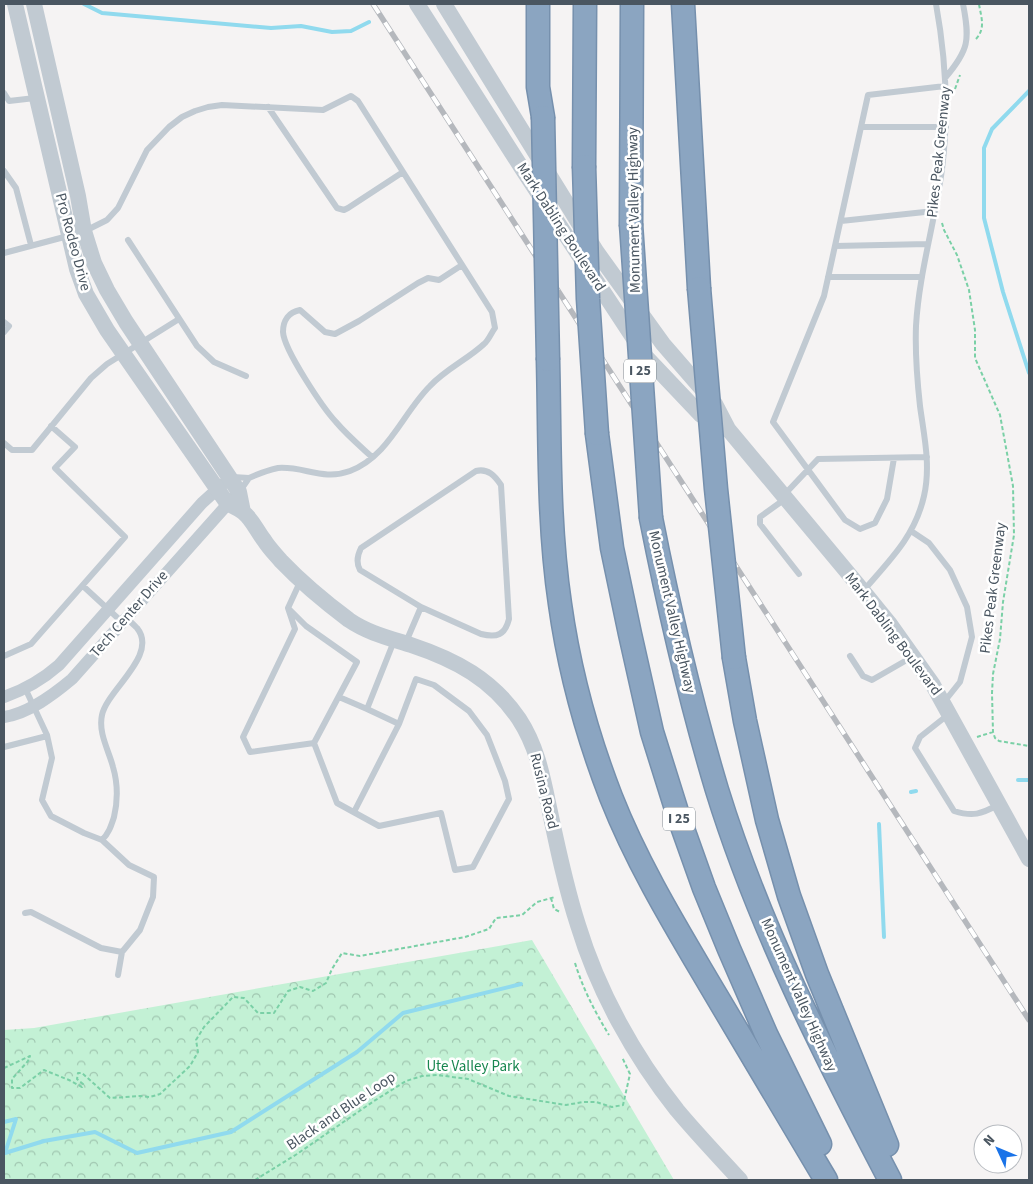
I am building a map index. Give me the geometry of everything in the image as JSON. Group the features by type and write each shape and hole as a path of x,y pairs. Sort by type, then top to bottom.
{"highway":[{"path":"538,4 543,117 552,523 560,604 573,670 592,742 611,797 639,859 675,926 826,1180"},
{"path":"541,87 549,4"},
{"name":"I 25","path":"585,4 584,166 588,299 597,434 612,548 630,634 652,732 678,815 704,888 766,1034 839,1180"},
{"name":"Monument Valley Highway","path":"632,4 631,224 651,518 667,600 689,691 717,791 753,891 785,970 833,1070 890,1180"},
{"path":"683,4 699,288 716,489 734,658 745,721 767,820 789,896 844,1042 902,1180"}],"street":[{"name":"Pro Rodeo Drive","path":"15,4 37,98 76,233 86,294 107,330 217,489 233,497"},
{"name":"Pro Rodeo Drive","path":"34,4 78,196 76,233 107,290 230,477 233,497"},
{"name":"Mark Dabling Boulevard","path":"417,4 522,170 646,357 701,416 728,429"},
{"name":"Mark Dabling Boulevard","path":"444,4 596,251 663,344 715,404 728,429 863,591 913,657 946,708 1029,859"},
{"name":"Tech Center Drive","path":"4,698 44,678 58,665 202,503 230,477"},
{"name":"Tech Center Drive","path":"4,717 34,706 55,694 72,679 233,497"},
{"name":"Rusina Road","path":"233,497 265,542 301,581 350,621 371,633 449,659 471,671 506,701 530,738 543,776 560,856 578,925 589,958 607,998 630,1041 654,1078 690,1125 740,1180"}],"lane":[{"path":"863,591 900,547 911,530 919,515 927,476 917,379 916,326 922,277 942,170 946,127 942,36 936,4"},
{"path":"894,458 887,499 875,523 860,529 845,520 773,422 824,296 868,95 945,82 960,61 967,38 968,28 963,4"},
{"path":"4,93 9,101 37,98"},
{"path":"4,253 76,233 107,220 118,208 147,150 162,133 182,117 195,111 215,106 323,110 351,96 358,100 492,312 494,328 485,343 431,384 413,404 386,446 367,462 350,471 331,476 278,468 249,478 230,477"},
{"path":"268,107 336,208 344,210 348,208 403,172"},
{"path":"861,127 946,127"},
{"path":"4,171 16,188 31,245"},
{"path":"841,221 934,211"},
{"path":"128,240 197,346 214,362 246,376"},
{"path":"835,246 928,244"},
{"path":"372,457 336,422 293,358 283,332 287,317 292,312 300,310 326,332 335,334 418,283 428,278 438,280 462,265"},
{"path":"828,277 922,277"},
{"path":"4,443 12,450 32,450 91,378 107,364 178,319"},
{"path":"4,322 8,326 4,332"},
{"path":"4,656 31,644 124,537 55,468 75,447 51,426"},
{"path":"799,574 760,524 760,517 784,497 818,460 926,457"},
{"path":"476,471 489,472 496,476 501,485 509,619 507,627 503,632 490,636 480,634 421,607 360,570 357,565 358,553 361,548 476,471"},
{"path":"233,497 249,478"},
{"path":"911,530 930,543 950,570 967,607 972,637 960,682 946,708 920,738 915,748 954,811 964,814 980,814 999,804"},
{"path":"301,581 288,608 295,629 243,737 250,752 314,743"},
{"path":"83,586 108,609 139,630 142,642 140,656 130,672 110,696 101,716 105,743 114,768 118,800 109,833 102,840"},
{"path":"367,709 400,642 421,607"},
{"path":"288,608 306,626 357,662 314,743 337,803 379,826 440,813 455,870 473,867 509,798 505,781 487,736 468,711 434,685 416,679 399,724 354,812"},
{"path":"850,656 863,676 872,680 913,657"},
{"path":"26,688 47,736 52,758 42,800 51,816 84,834 102,840 129,865 154,877 153,897 140,930 122,952 118,975"},
{"path":"338,697 399,724"},
{"path":"4,747 47,736"},
{"path":"25,913 31,912 102,948 122,952"}],"path":[{"path":"974,42 983,28 979,4"},
{"name":"Pikes Peak Greenway","path":"955,95 956,84 960,75"},
{"name":"Pikes Peak Greenway","path":"942,221 944,230 957,255 969,290 975,337 975,358 1000,415 1013,486 1014,535 1003,602 1000,639 993,674 993,732"},
{"path":"972,739 993,732 995,738 1002,742 1029,746"},
{"path":"4,1068 30,1056 28,1061 12,1079 12,1088 20,1088 44,1070 82,1087 83,1084 77,1079 78,1073 82,1073 110,1098 150,1097 160,1094 190,1066 198,1052 196,1040 204,1027 233,997 244,998 258,1013 274,1013 288,990 300,987 313,991 326,983 342,953 360,956 465,937 488,929 496,918 522,915 537,902 555,897"},
{"path":"551,898 554,909 561,912"},
{"name":"Black and Blue Loop","path":"255,1180 406,1081 422,1076 437,1075 468,1079 509,1096 566,1105 596,1102 612,1106 623,1105 630,1074 620,1053"}],"green space":[{"name":"Ute Valley Park","path":"532,940 674,1180 4,1180 4,1030 34,1028"}],"waterway":[{"path":"84,4 102,13 271,28 301,26 332,32 351,31 369,22"},
{"path":"1029,91 992,129 984,148 984,218 1003,292 1029,373"},
{"path":"1018,780 1029,780"},
{"path":"911,792 916,791"},
{"path":"879,824 884,937"},
{"path":"4,1122 16,1119 5,1153 44,1141 95,1132 137,1153 231,1132 357,1052 403,1013 521,984"}],"railway":[{"path":"373,4 1029,1020"}]}
